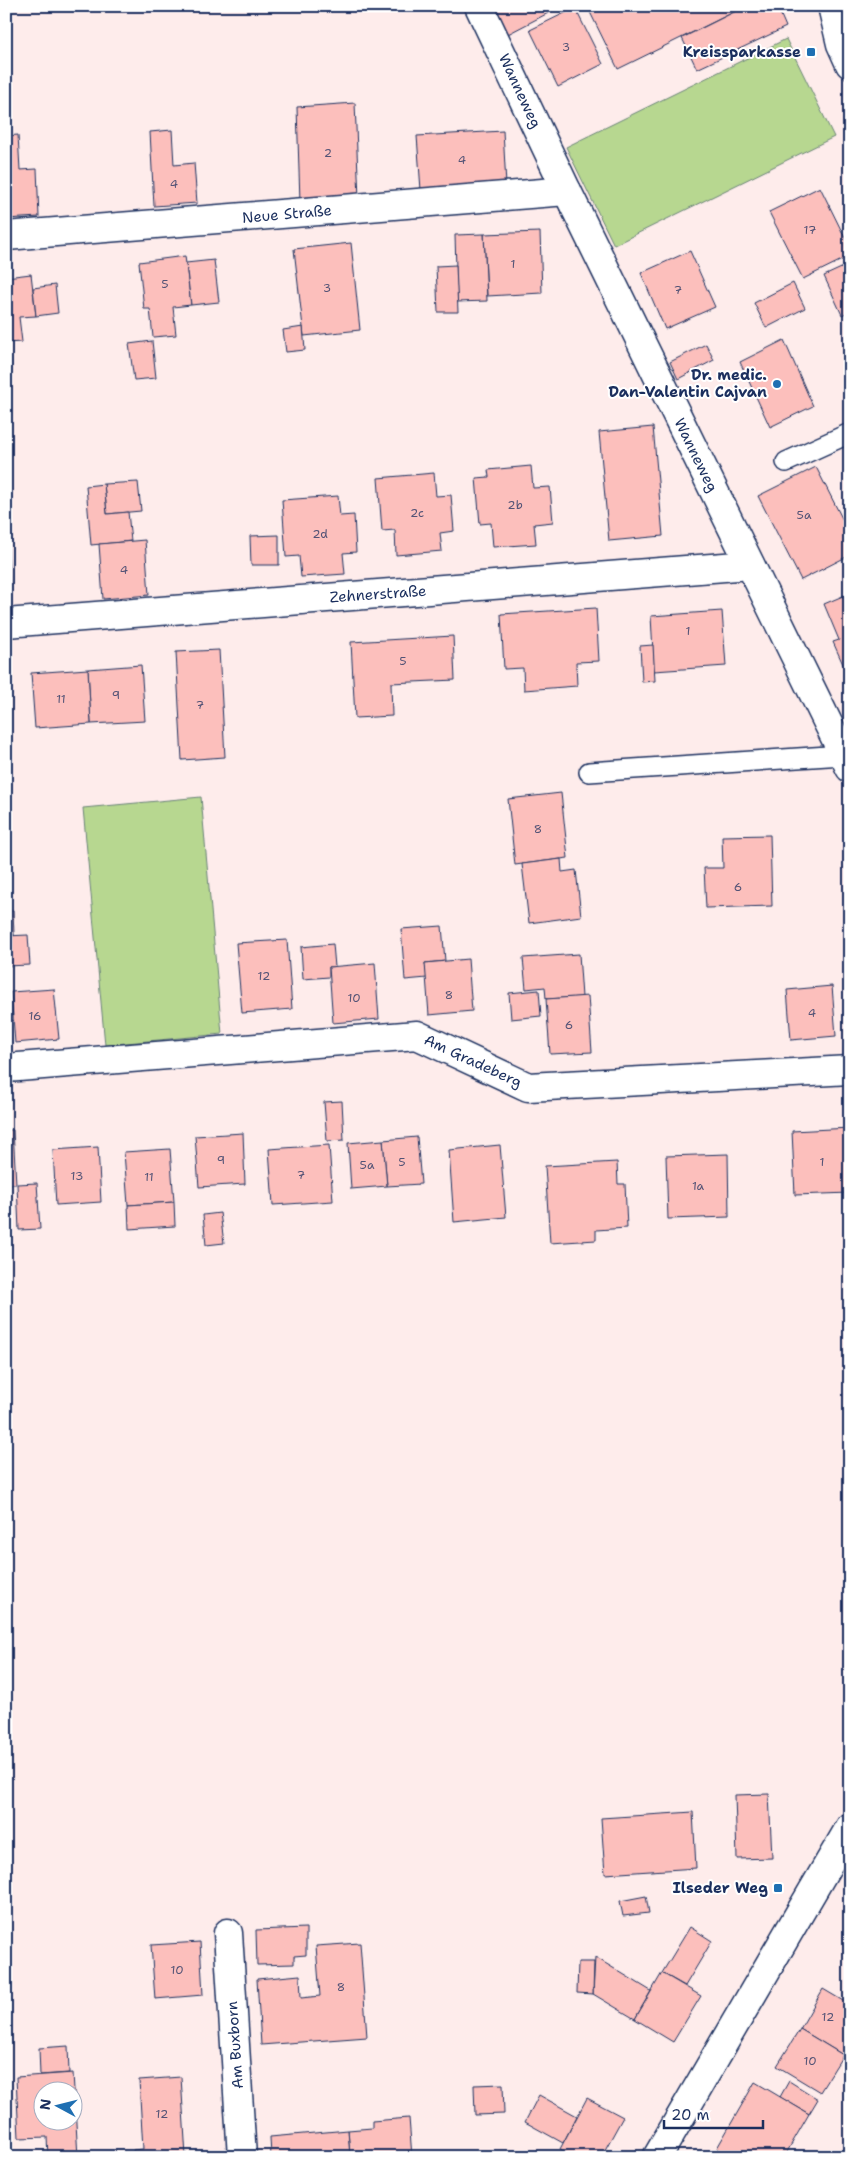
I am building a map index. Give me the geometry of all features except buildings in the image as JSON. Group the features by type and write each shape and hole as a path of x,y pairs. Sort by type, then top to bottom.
{"street":[{"name":"Wanneweg","path":"480,6 846,762"},
{"path":"832,6 841,44 850,64"},
{"name":"Neue Straße","path":"6,236 568,191"},
{"name":"Zehnerstraße","path":"6,623 750,566"},
{"name":"Am Gradeberg","path":"6,1068 417,1035 528,1087 850,1070"},
{"path":"657,2157 850,1827"},
{"name":"Am Buxborn","path":"228,1933 242,2157"}],"lane":[{"path":"786,462 850,433"},
{"path":"589,772 846,762"}],"green space":[{"path":"786,39 834,137 614,245 566,147"},
{"path":"201,797 222,1034 105,1045 83,808"}],"place":[{"name":"Kreissparkasse","path":"811,52"},
{"name":"Dr. medic. Dan-Valentin Cajvan","path":"777,384"},
{"name":"Ilseder Weg","path":"778,1888"}]}
